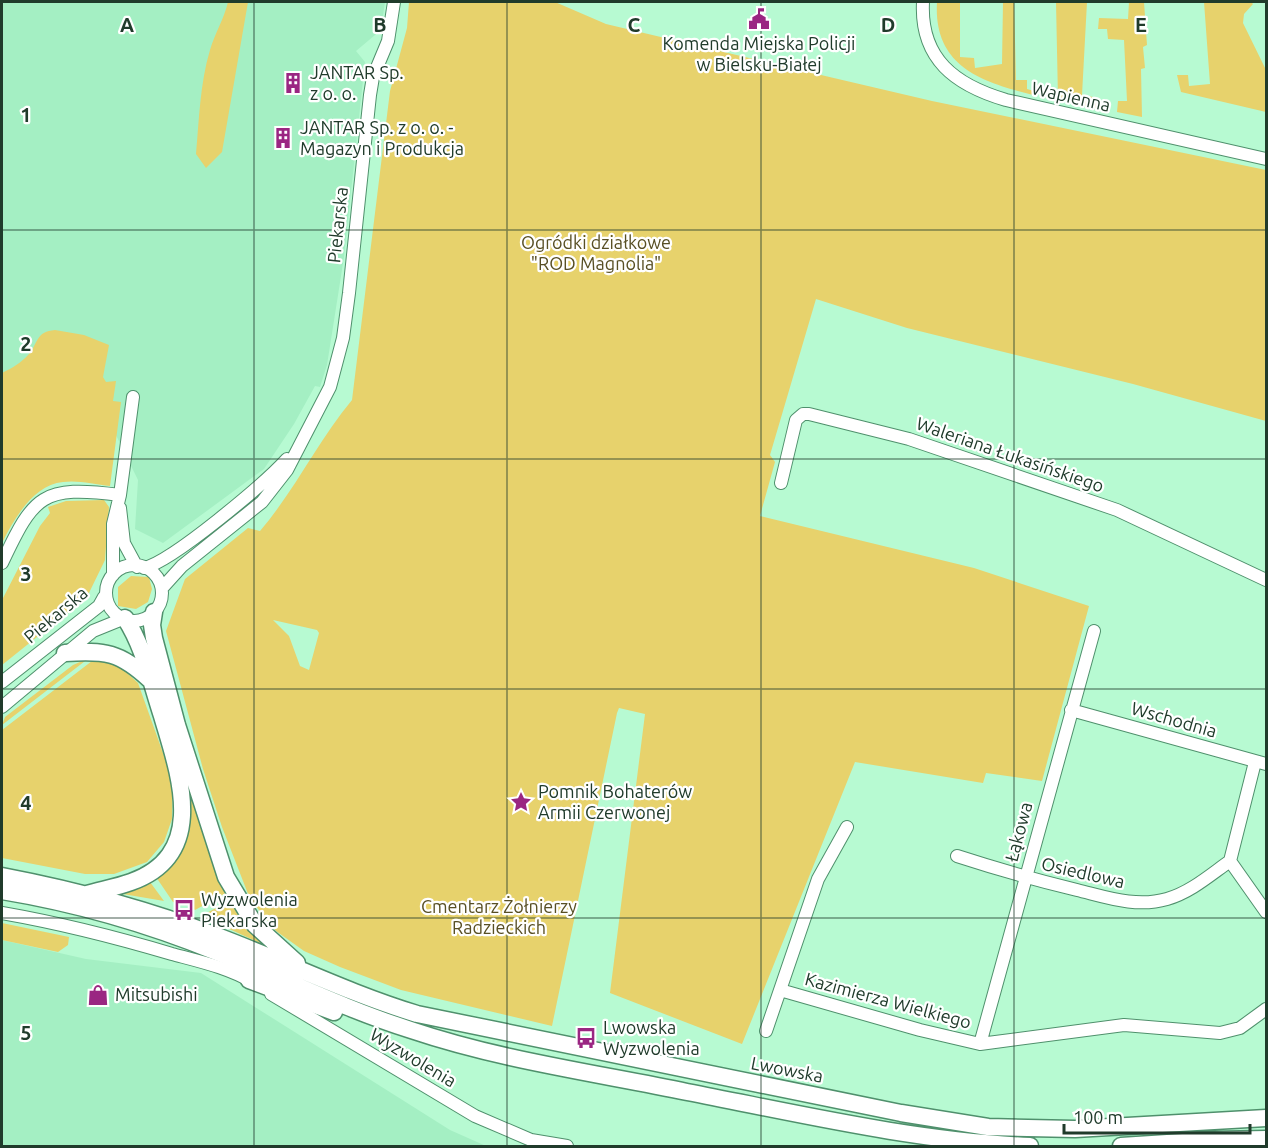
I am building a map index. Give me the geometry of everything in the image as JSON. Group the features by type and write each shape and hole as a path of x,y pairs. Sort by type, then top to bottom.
{"main road":[{"path":"154,612 152,625 154,638 177,725 226,877 255,926 311,975"},
{"path":"86,894 131,882 149,873 172,850 179,835 184,796 139,643 125,618"},
{"path":"65,653 109,652 131,662 151,681"},
{"path":"2,876 86,894 183,923 311,975"},
{"path":"2,891 82,908 148,927 407,1029 450,1043 520,1059 876,1129 943,1139 1030,1146"},
{"name":"Lwowska","path":"311,975 386,1005 451,1022 947,1121 988,1127 1053,1129 1266,1118"},
{"path":"249,980 380,1029 407,1029"},
{"path":"1121,1146 1266,1139"}],"street":[{"name":"Piekarska","path":"163,587 182,566 262,502 287,470 330,387 343,338 370,94 373,77 388,41 394,2"},
{"name":"Wapienna","path":"924,2 924,27 931,47 943,66 968,87 1006,100 1266,159"},
{"path":"113,575 112,530 120,495 133,397"},
{"name":"Waleriana Łukasińskiego","path":"781,483 796,420 803,414 809,414 909,439 1117,510 1266,580"},
{"name":"Piekarska","path":"141,567 155,565 260,486 298,447"},
{"path":"2,563 22,521 32,506 44,498 57,493 76,491 120,495"},
{"path":"120,495 124,543 141,567 158,579 163,587 160,604 154,612 141,621 125,618 115,613 104,597 106,585 113,575 123,567 141,567"},
{"name":"Piekarska","path":"2,682 99,606 104,597"},
{"name":"Piekarska","path":"2,707 93,631 125,618"},
{"name":"Łąkowa","path":"980,1044 1094,631"},
{"name":"Wschodnia","path":"1071,710 1261,763"},
{"path":"1261,763 1230,861 1266,912"},
{"path":"766,1031 818,879 847,827"},
{"name":"Osiedlowa","path":"957,856 1026,878 1120,901 1143,902 1165,900 1186,892 1230,861"},
{"name":"Wyzwolenia","path":"2,913 104,935 201,962 249,980 445,1101 531,1143 567,1146"},
{"name":"Kazimierza Wielkiego","path":"780,990 920,1030 980,1044 1124,1024 1220,1034 1240,1028 1266,1009"}],"shaded area":[{"path":"2,2 385,2 381,30 356,51 365,62 344,257 327,365 320,387 315,386 294,424 264,469 163,543 135,529 138,480 113,429 2,414"},
{"path":"2,940 86,959 201,973 450,1130 486,1146 2,1146"}],"green space":[{"path":"228,2 248,2 222,152 206,168 196,154 202,89 210,50"},
{"name":"Ogródki działkowe \"ROD Magnolia\"","path":"409,2 555,2 606,24 821,75 932,101 1266,170 1266,421 1133,384 907,328 816,299 770,455 775,462 760,516 974,568 1089,606 1042,781 986,773 983,783 855,762 742,1044 610,993 645,714 619,708 617,713 552,1026 401,990 304,951 276,931 250,899 222,827 203,769 166,631 185,579 248,528 260,531 352,400 390,91 407,28","holes":["273,620 317,630 319,633 309,670 300,666 289,636"]},
{"path":"937,2 960,2 960,57 974,58 975,68 1002,64 1003,2 1014,2 1016,80 1027,80 1027,89 1037,92 1037,96 981,78 966,69 953,57 943,43 938,24"},
{"path":"1056,2 1087,2 1082,95 1093,97 1093,102 1105,105 1105,108 1091,108 1058,99"},
{"path":"1129,2 1144,2 1147,45 1143,47 1145,68 1141,69 1142,117 1117,112 1118,101 1127,101 1124,40 1108,39 1107,29 1098,29 1099,18 1128,19"},
{"path":"1204,2 1251,2 1253,4 1244,14 1243,23 1266,70 1266,112 1181,92 1177,75 1188,75 1189,86 1210,84"},
{"path":"55,330 84,335 109,345 103,377 106,382 116,381 113,401 121,402 110,486 86,482 63,482 42,489 19,514 2,543 2,373 26,357 41,335"},
{"path":"104,500 109,507 105,560 87,597 2,665 2,600 40,526 50,513 48,507 66,501"},
{"path":"131,576 149,577 152,589 148,602 136,609 118,606 118,587"},
{"path":"89,658 2,725 5,717 73,665"},
{"path":"99,659 115,662 138,683 173,781 172,819 164,842 147,862 114,874 85,874 2,858 2,730 92,661"},
{"path":"190,792 226,893 195,910 183,901 179,904 173,902 156,877"},
{"path":"150,882 164,901 117,893"},
{"path":"229,901 250,931 264,945 201,916"},
{"path":"2,923 69,937 68,945 58,952 2,940"}],"place":[{"name":"Komenda Miejska Policji w Bielsku-Białej","path":"759,19"},
{"name":"JANTAR Sp. z o. o.","path":"293,83"},
{"name":"JANTAR Sp. z o. o. - Magazyn i Produkcja","path":"283,138"},
{"name":"Pomnik Bohaterów Armii Czerwonej","path":"521,802"},
{"name":"Wyzwolenia Piekarska","path":"184,910"},
{"name":"Mitsubishi","path":"98,995"},
{"name":"Lwowska Wyzwolenia","path":"586,1038"}],"park label":[{"name":"Cmentarz Żołnierzy Radzieckich","path":"499,917"}]}
